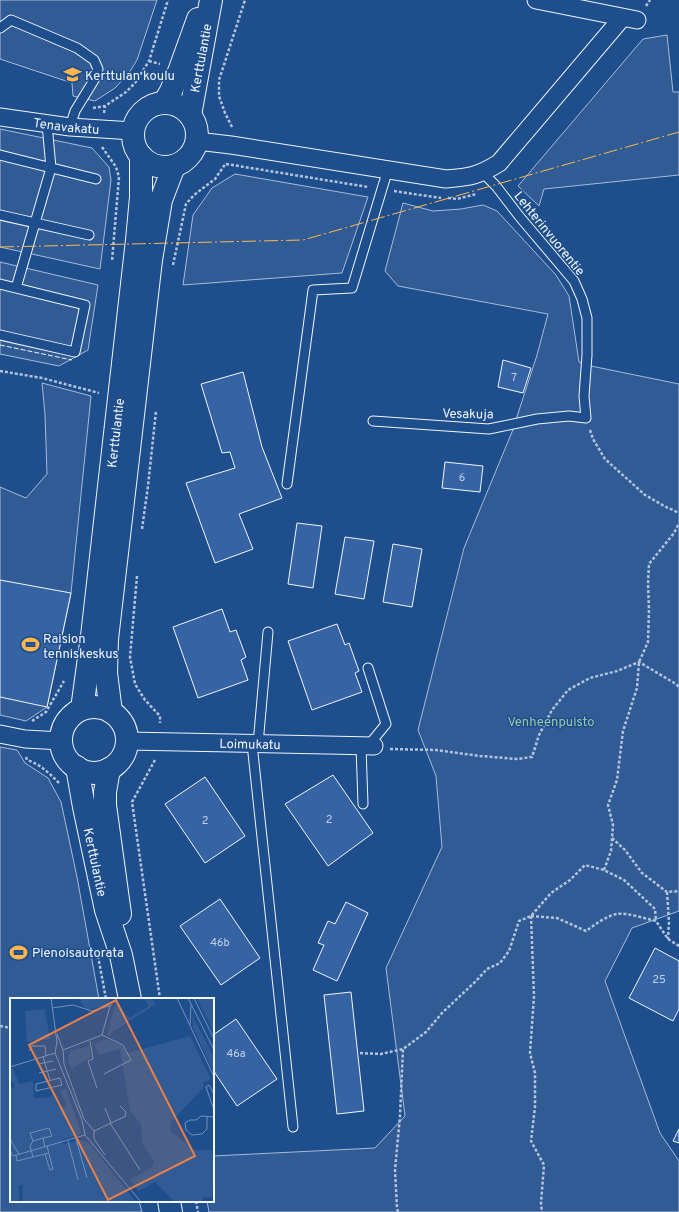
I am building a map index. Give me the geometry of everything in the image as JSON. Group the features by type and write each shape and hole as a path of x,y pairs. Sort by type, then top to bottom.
{"street":[{"name":"Kerttulantie","path":"164,103 171,91 180,69 195,25 206,0"},
{"name":"Kerttulantie","path":"190,115 211,0"},
{"path":"197,141 231,144 446,179 467,177 483,172 499,163 630,19 536,0"},
{"path":"164,103 176,105 184,109 190,115 196,127 197,141 189,157 174,166 165,167 156,166 141,156 136,149 133,140 133,131 139,116 145,110 152,106 164,103"},
{"name":"Tenavakatu","path":"0,117 70,127 133,131"},
{"name":"Kerttulantie","path":"82,709 92,636 136,247 141,197 141,156"},
{"name":"Kerttulantie","path":"111,712 106,673 108,631 154,234 161,200 174,166"},
{"path":"89,707 97,707 111,712 118,717 126,732 126,749 122,757 109,769 101,772 84,771 76,767 65,754 62,745 61,737 68,720 82,709 89,707"},
{"path":"0,734 25,740 62,741"},
{"name":"Loimukatu","path":"127,741 368,746"},
{"name":"Kerttulantie","path":"76,767 106,910 122,955"},
{"name":"Kerttulantie","path":"109,769 105,792 105,805 120,909 122,955 130,998"},
{"path":"169,1202 171,1212"}],"lane":[{"path":"0,28 11,20 77,48 94,60 98,69 94,80 75,111 70,127"},
{"path":"16,288 51,168 47,124"},
{"path":"0,155 96,179"},
{"path":"287,484 313,290 352,288 388,169"},
{"name":"Lehterinvuorentie","path":"483,172 574,281 582,298 587,318 584,396 586,418"},
{"path":"0,215 89,234"},
{"path":"0,284 85,305 75,352 0,335"},
{"name":"Vesakuja","path":"373,421 489,429 537,419 569,416 586,418"},
{"path":"268,632 255,744 293,1126"},
{"path":"363,804 368,746 386,724 368,668"}],"path":[{"path":"104,106 126,92 135,84 149,61 168,0"},
{"path":"172,266 186,204 194,195 215,179 226,164 234,131 219,96 219,80 245,0"},
{"path":"101,146 116,167 119,177 112,263"},
{"path":"0,371 42,378 101,394"},
{"path":"142,531 156,408"},
{"path":"586,418 593,439 605,459 645,495 679,513"},
{"path":"604,870 611,851 613,825 608,805 617,780 623,731 637,688 639,662 648,642 649,564 674,533 679,523"},
{"path":"137,572 130,657 135,684 145,700 160,716"},
{"path":"639,662 679,687"},
{"path":"368,746 395,750 436,750 517,759 532,757 538,735 552,710 568,690 590,678 617,671 639,662"},
{"path":"157,757 132,802 160,998"},
{"path":"612,838 625,850 642,872 667,892 679,891"},
{"path":"360,1053 381,1054 403,1049 426,1032 442,1013 487,969 500,963 509,950 519,921 531,916 551,893 570,880 585,865 604,870 624,880 654,909 656,921 668,939 679,946"},
{"path":"667,892 669,922 668,939"},
{"path":"531,916 557,918 586,930 602,920 618,914 656,921"},
{"path":"531,916 534,996 530,1052 535,1073 532,1141 544,1165 541,1203 542,1212"},
{"path":"0,1026 10,1028"},
{"path":"398,1212 396,1170 403,1049"},
{"path":"196,1202 198,1212"}],"shaded area":[{"name":"Kerttulan koulu","path":"0,0 157,0 137,60 129,73 115,88 95,101 73,96 72,83 0,59"},
{"path":"667,35 673,92 679,92 679,175 544,189 539,206 518,186 643,39"},
{"path":"0,129 92,148 109,167 111,180 100,269 0,247"},
{"path":"235,174 368,197 342,273 183,285 193,215 212,188"},
{"name":"Venheenpuisto","path":"403,203 433,211 461,209 483,205 497,211 556,275 569,296 579,362 591,366 679,384 679,911 632,928 605,981 660,1133 679,1161 679,1212 209,1212 207,1202 214,1202 214,1156 375,1148 405,1116 386,968 442,847 436,776 418,730 464,548 512,432 537,355 548,314 398,286 385,271"},
{"path":"0,262 98,285 88,350 59,366 0,354"},
{"path":"42,383 91,396 71,593 47,707 26,721 0,715 0,487 26,498 47,474 45,414"},
{"path":"0,747 17,750 25,763 48,778 61,802 77,877 99,998 10,998 10,1202 139,1202 142,1212 0,1212"}],"building":[{"path":"503,360 531,368 523,393 498,387"},
{"path":"243,372 262,447 282,498 239,514 253,549 215,563 186,483 235,468 230,452 222,453 201,384"},
{"path":"445,462 483,466 480,492 442,488"},
{"path":"297,523 322,526 313,588 288,584"},
{"path":"345,537 374,541 364,599 335,594"},
{"path":"393,544 422,549 412,607 383,602"},
{"name":"Raision tenniskeskus","path":"0,580 71,593 47,707 0,697"},
{"path":"222,609 230,632 236,630 246,657 241,660 248,680 198,698 173,627"},
{"path":"337,624 345,645 349,643 359,671 355,673 362,692 312,710 288,641"},
{"path":"333,775 373,833 328,866 285,804"},
{"path":"205,777 245,836 205,863 165,804"},
{"path":"220,899 260,958 221,985 180,926"},
{"path":"346,902 368,913 337,981 313,970 324,945 318,943 328,921 335,924"},
{"path":"655,948 679,961 679,1009 673,1021 629,998"},
{"path":"351,992 364,1111 337,1114 324,995"},
{"path":"236,1019 277,1079 237,1106 214,1072 214,1034"},
{"path":"679,1129 679,1143 673,1141"}],"fence":[{"path":"0,345 72,360"}],"power":[{"path":"0,247 303,240 679,132"}],"place":[{"name":"Kerttulan koulu","path":"72,75"},
{"name":"Raision tenniskeskus","path":"30,645"},
{"name":"Pienoisautorata","path":"19,952"}]}
